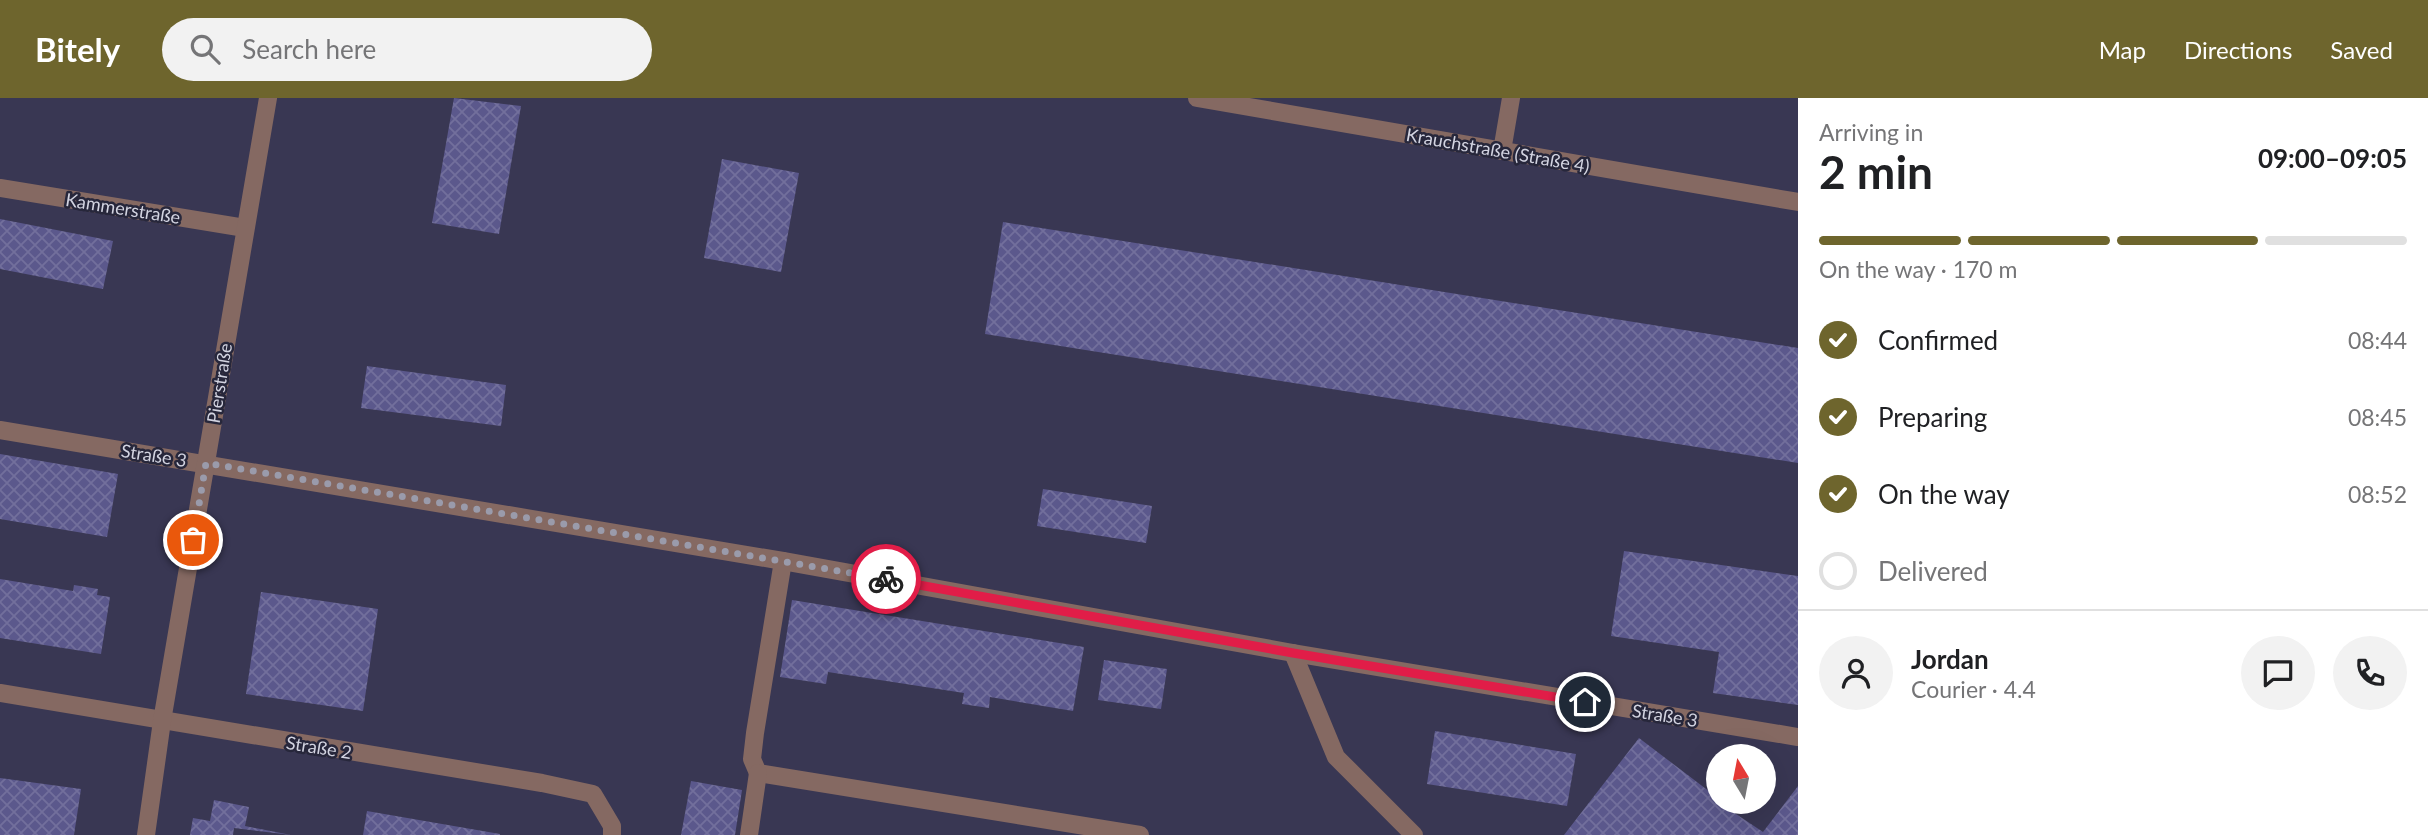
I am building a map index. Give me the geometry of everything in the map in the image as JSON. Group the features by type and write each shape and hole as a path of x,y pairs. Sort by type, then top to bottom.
{"street":[{"name":"Pierstraße","path":"146,835 162,721 268,98"},
{"name":"Krauchstraße (Straße 4)","path":"1198,98 1798,202"},
{"path":"1502,151 1511,98"},
{"name":"Kammerstraße","path":"0,188 245,228"},
{"name":"Straße 3","path":"0,430 783,561 1293,653 1798,737"},
{"path":"748,835 758,773 752,759 755,733 783,561"},
{"path":"1293,653 1336,757 1414,835"},
{"name":"Straße 2","path":"0,693 542,783 593,794 612,826 612,835"},
{"path":"758,773 1140,835"}],"shaded area":[{"path":"0,98 1798,98 1798,835 0,835"}],"building":[{"path":"454,98 521,106 499,234 432,223"},
{"path":"722,159 799,173 781,272 704,258"},
{"path":"0,219 113,241 103,289 0,269"},
{"path":"1003,222 1798,348 1798,463 985,334"},
{"path":"367,366 506,385 501,426 361,408"},
{"path":"0,454 118,474 107,537 0,519"},
{"path":"1043,489 1152,506 1146,543 1037,526"},
{"path":"1624,551 1798,576 1798,705 1713,693 1719,652 1611,636"},
{"path":"0,579 73,591 74,585 98,589 97,595 110,597 101,654 0,638"},
{"path":"261,592 378,609 363,711 246,694"},
{"path":"792,600 1084,647 1073,711 990,697 989,708 962,704 964,693 828,672 826,684 780,677"},
{"path":"1104,660 1167,669 1161,709 1098,700"},
{"path":"1435,731 1576,754 1567,806 1427,784"},
{"path":"1639,738 1706,789 1706,814 1736,814 1763,832 1798,786 1798,835 1564,835"},
{"path":"0,778 81,789 74,835 0,835"},
{"path":"691,781 742,790 735,835 681,835"},
{"path":"214,800 249,807 245,826 291,835 234,828 233,835 190,835 193,818 210,821"},
{"path":"367,811 500,834 500,835 363,835"}],"way so far":[{"path":"193,540 206,463 886,579"}],"route":[{"path":"886,579 1293,653 1585,702"}]}
